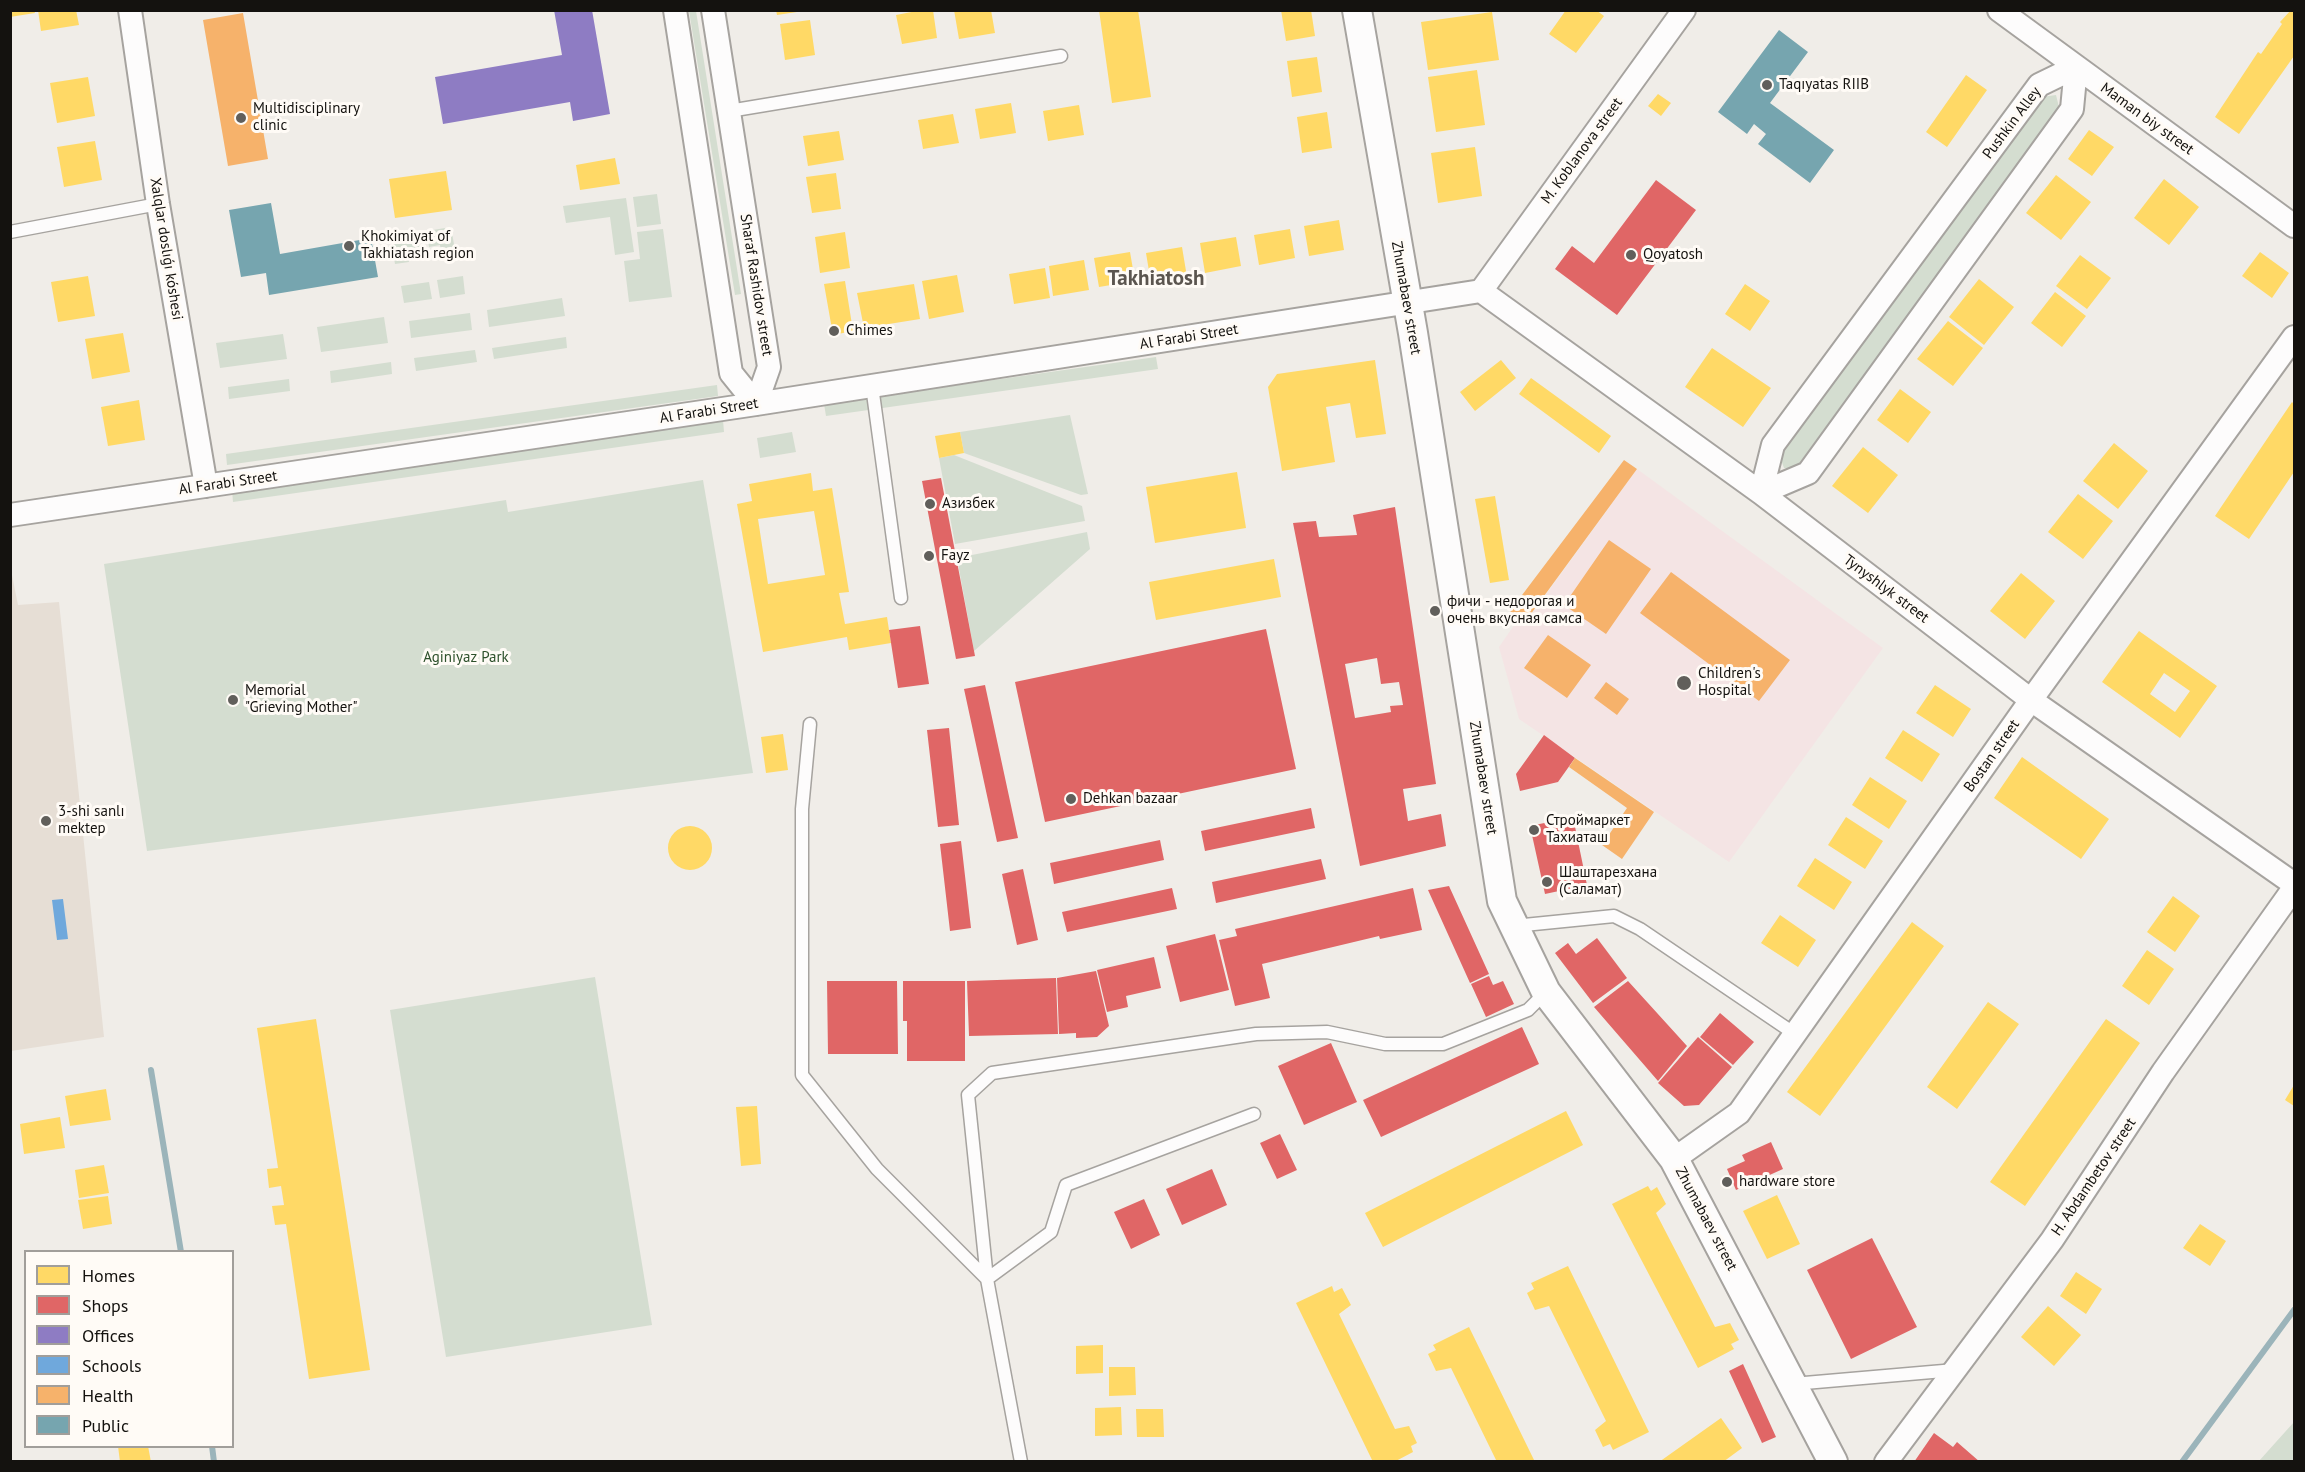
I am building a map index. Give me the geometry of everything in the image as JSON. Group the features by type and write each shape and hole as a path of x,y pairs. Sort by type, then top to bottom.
{"street":[{"name":"Xalqlar doslıǵı kóshesi","path":"130,10 158,204 206,486"},
{"path":"675,10 731,373 756,404"},
{"name":"Sharaf Rashidov street","path":"713,10 769,367 756,404"},
{"name":"Zhumabaev street","path":"1357,10 1407,303 1502,901 1512,927 1546,992 1674,1159 1833,1461"},
{"name":"M. Koblanova street","path":"1480,291 1684,10"},
{"name":"Maman biy street","path":"2000,10 2295,226"},
{"path":"1761,493 1808,473 2072,109 2076,67"},
{"name":"Pushkin Alley","path":"1761,493 1773,445 2039,85 2076,67"},
{"name":"Al Farabi Street","path":"10,515 756,404 1480,291"},
{"name":"Tynyshlyk street","path":"1480,291 1761,493 2031,700 2295,886"},
{"name":"Bostan street","path":"1674,1159 1739,1113 2031,700 2295,337"},
{"name":"H. Abdambetov street","path":"1886,1461 2052,1240 2163,1072 2295,886"}],"lane":[{"path":"729,111 1061,56"},
{"path":"10,232 158,204"},
{"path":"872,386 901,598"},
{"path":"810,724 802,809 802,1076 877,1169 987,1279"},
{"path":"1512,927 1614,916 1640,929 1795,1034"},
{"path":"1021,1461 987,1279 968,1095 992,1073 1257,1034 1327,1032 1385,1044 1443,1044 1528,1010 1546,992"},
{"path":"987,1279 1051,1232 1066,1185 1254,1114"},
{"path":"1793,1384 1955,1370"}],"shaded area":[{"name":"Children's Hospital","path":"1637,469 1883,648 1729,862 1519,719 1499,647 1519,618 1526,622"},
{"name":"3-shi sanlı mektep","path":"10,565 18,605 59,602 104,1037 11,1051"}],"green space":[{"path":"689,11 696,11 741,294 735,295"},
{"path":"2056,95 2059,107 1796,468 1784,468 1780,457 2042,97"},
{"path":"657,194 661,224 637,227 633,197"},
{"path":"626,198 634,252 615,255 610,217 566,223 563,206"},
{"path":"451,227 456,256 442,258 440,245 429,247 427,231"},
{"path":"663,229 672,297 629,302 624,261 640,259 637,232"},
{"path":"418,232 420,247 407,249 409,262 395,264 390,236"},
{"path":"463,276 465,294 440,298 437,280"},
{"path":"429,282 432,299 404,303 401,286"},
{"path":"562,298 565,316 489,327 487,310"},
{"path":"470,313 472,330 411,338 409,321"},
{"path":"384,317 388,343 321,352 317,327"},
{"path":"283,334 287,359 220,368 216,343"},
{"path":"566,337 567,348 494,359 492,348"},
{"path":"475,350 477,362 416,371 414,358"},
{"path":"1156,357 1158,369 826,416 824,404"},
{"path":"391,362 392,374 331,383 330,371"},
{"path":"289,379 290,391 229,399 228,387"},
{"path":"717,385 718,396 227,465 226,454"},
{"path":"1070,415 1088,494 1081,495 964,453 960,432"},
{"path":"723,420 724,432 233,502 232,490"},
{"path":"792,432 796,452 760,458 757,438"},
{"path":"954,455 1082,506 1085,521 955,544 939,458"},
{"name":"Aginiyaz Park","path":"703,480 753,773 147,851 104,564 506,500 508,512"},
{"path":"1087,532 1090,549 974,651 957,558"},
{"path":"595,977 652,1325 446,1357 390,1010"},
{"path":"2294,1422 2294,1461 2259,1461 2276,1442"}],"building: Homes":[{"path":"10,10 34,10 35,13 10,17"},
{"path":"38,10 76,10 79,25 41,31"},
{"path":"776,10 797,10 797,12 777,15"},
{"path":"933,10 937,38 902,44 896,15"},
{"path":"954,10 991,10 995,33 959,39"},
{"path":"1099,10 1138,10 1151,97 1112,103"},
{"path":"1281,10 1311,10 1315,36 1286,41"},
{"path":"1566,10 1596,10 1604,16 1576,53 1549,34"},
{"path":"2291,10 2294,10 2294,56 2239,134 2215,117 2258,52 2261,54 2282,24 2280,22"},
{"path":"1492,12 1499,60 1428,70 1421,22"},
{"path":"810,20 815,55 785,60 780,24"},
{"path":"1317,57 1322,92 1292,97 1287,61"},
{"path":"1477,70 1485,125 1436,132 1428,77"},
{"path":"1966,75 1987,90 1947,147 1926,132"},
{"path":"88,77 95,116 57,123 50,83"},
{"path":"1658,94 1671,103 1661,116 1648,106"},
{"path":"1011,103 1016,133 980,139 975,109"},
{"path":"1079,105 1084,135 1048,141 1043,111"},
{"path":"1327,112 1332,148 1302,153 1297,117"},
{"path":"953,114 959,143 923,149 918,120"},
{"path":"2089,130 2114,147 2092,176 2068,159"},
{"path":"839,131 844,160 808,166 803,136"},
{"path":"95,141 102,180 64,187 57,147"},
{"path":"1475,147 1482,196 1438,203 1431,153"},
{"path":"615,158 620,184 580,190 576,165"},
{"path":"446,171 452,210 395,218 389,179"},
{"path":"836,173 841,209 812,213 806,177"},
{"path":"2056,175 2091,202 2061,240 2026,213"},
{"path":"2164,179 2199,207 2169,245 2134,218"},
{"path":"1339,220 1344,250 1309,256 1304,226"},
{"path":"1290,229 1295,258 1259,265 1254,235"},
{"path":"845,232 850,268 820,273 815,237"},
{"path":"1236,237 1241,266 1205,273 1200,243"},
{"path":"1182,247 1187,277 1151,283 1146,253"},
{"path":"1130,252 1135,281 1099,287 1094,258"},
{"path":"2260,252 2289,273 2272,298 2242,276"},
{"path":"2080,255 2111,278 2087,309 2056,286"},
{"path":"1084,260 1089,290 1053,296 1049,266"},
{"path":"1045,268 1050,298 1014,304 1009,274"},
{"path":"957,275 964,312 929,319 922,281"},
{"path":"88,276 95,316 58,322 51,282"},
{"path":"1979,279 2014,307 1984,345 1949,317"},
{"path":"845,281 853,331 833,335 824,284"},
{"path":"914,284 920,319 864,328 857,293"},
{"path":"1745,284 1770,301 1750,331 1725,314"},
{"path":"2055,292 2086,316 2062,347 2031,323"},
{"path":"1948,321 1983,348 1953,386 1917,359"},
{"path":"123,333 130,372 92,379 85,339"},
{"path":"1712,348 1771,388 1743,427 1685,387"},
{"path":"1375,360 1386,434 1356,438 1350,403 1326,407 1335,462 1282,471 1268,387 1277,374"},
{"path":"1501,360 1516,378 1475,411 1460,392"},
{"path":"1531,378 1611,436 1599,453 1519,394"},
{"path":"1900,389 1931,412 1908,443 1877,420"},
{"path":"139,400 145,440 108,446 101,407"},
{"path":"2292,402 2294,404 2294,472 2249,539 2215,516"},
{"path":"960,432 964,453 939,458 935,436"},
{"path":"2114,443 2148,471 2118,509 2083,481"},
{"path":"1863,447 1898,475 1868,513 1832,486"},
{"path":"1237,472 1246,528 1155,543 1146,487"},
{"path":"811,473 813,491 832,488 849,592 839,593 845,624 887,617 891,643 849,650 847,637 763,652 737,504 752,501 749,484","holes":["814,511 825,575 768,584 758,519"]},
{"path":"2078,494 2113,521 2083,559 2048,532"},
{"path":"1495,496 1509,580 1490,583 1475,499"},
{"path":"1274,559 1281,597 1156,620 1149,582"},
{"path":"2021,573 2055,601 2025,639 1990,611"},
{"path":"2139,631 2217,686 2180,738 2102,682","holes":["2164,673 2190,691 2175,712 2150,694"]},
{"path":"1935,685 1971,709 1953,737 1916,713"},
{"path":"1903,730 1940,754 1922,782 1885,758"},
{"path":"783,734 788,770 766,773 761,737"},
{"path":"2022,757 2109,819 2081,859 1994,798"},
{"path":"1870,777 1907,801 1889,829 1852,805"},
{"path":"1846,817 1883,841 1865,869 1828,845"},
{"path":"690,826 705,833 712,848 705,863 690,870 675,863 668,848 675,833"},
{"path":"1815,858 1852,882 1834,910 1797,886"},
{"path":"2173,896 2200,916 2175,952 2147,932"},
{"path":"1780,915 1816,940 1798,967 1761,943"},
{"path":"1912,922 1944,946 1820,1116 1787,1092"},
{"path":"2147,950 2174,969 2149,1005 2122,986"},
{"path":"1988,1002 2019,1024 1957,1109 1927,1087"},
{"path":"316,1019 370,1370 309,1379 286,1224 275,1225 272,1206 284,1205 281,1186 269,1188 267,1169 278,1168 257,1028"},
{"path":"2106,1019 2140,1043 2025,1206 1990,1182"},
{"path":"2294,1085 2294,1106 2285,1100"},
{"path":"106,1089 111,1120 70,1126 65,1096"},
{"path":"757,1106 761,1164 741,1166 736,1107"},
{"path":"1566,1111 1583,1145 1383,1247 1365,1213"},
{"path":"60,1117 65,1148 24,1154 20,1124"},
{"path":"104,1165 109,1193 79,1198 75,1170"},
{"path":"1648,1186 1651,1191 1657,1187 1666,1204 1656,1213 1715,1327 1730,1323 1739,1340 1731,1344 1734,1349 1698,1368 1612,1204"},
{"path":"1777,1195 1800,1244 1767,1259 1743,1211"},
{"path":"108,1196 112,1224 83,1229 78,1200"},
{"path":"2200,1224 2226,1241 2210,1266 2183,1248"},
{"path":"1568,1266 1649,1432 1613,1450 1610,1444 1603,1447 1595,1430 1606,1421 1549,1306 1535,1310 1527,1293 1534,1289 1531,1283"},
{"path":"2076,1272 2102,1289 2086,1314 2060,1296"},
{"path":"1332,1286 1334,1292 1342,1288 1351,1305 1339,1314 1395,1429 1409,1426 1417,1443 1411,1446 1413,1452 1394,1462 1373,1462 1296,1303"},
{"path":"2048,1306 2081,1335 2054,1366 2021,1337"},
{"path":"1469,1327 1535,1462 1497,1462 1451,1368 1436,1371 1428,1354 1436,1350 1433,1345"},
{"path":"1103,1345 1103,1373 1076,1374 1076,1346"},
{"path":"1109,1367 1135,1367 1136,1395 1109,1396"},
{"path":"1121,1407 1122,1435 1095,1436 1095,1408"},
{"path":"1136,1409 1163,1409 1164,1437 1137,1437"},
{"path":"1721,1418 1742,1448 1723,1462 1659,1462"},
{"path":"118,1448 148,1448 151,1462 120,1462"}],"building: Shops":[{"name":"Qoyatosh","path":"1656,180 1696,210 1617,315 1555,269 1572,246 1594,263"},
{"path":"941,478 975,656 956,659 922,481"},
{"path":"1395,507 1436,784 1403,789 1408,821 1441,814 1446,846 1360,866 1293,523 1316,521 1319,537 1357,535 1353,515","holes":["1377,658 1381,684 1399,682 1403,705 1390,706 1391,712 1355,718 1345,664"]},
{"path":"920,626 929,684 898,688 889,630"},
{"path":"1266,629 1296,769 1045,822 1015,682"},
{"path":"985,685 1018,838 997,842 964,689"},
{"path":"949,728 959,825 938,827 927,730"},
{"path":"1544,735 1575,758 1558,782 1520,791 1516,774"},
{"path":"1311,808 1315,828 1205,851 1201,831"},
{"path":"1573,817 1587,885 1545,894 1530,826"},
{"path":"1160,840 1164,860 1054,884 1050,863"},
{"path":"961,841 971,928 950,931 940,844"},
{"path":"1321,859 1326,879 1216,903 1212,882"},
{"path":"1023,869 1038,940 1017,945 1002,874"},
{"path":"1449,886 1489,974 1470,983 1428,890"},
{"path":"1172,888 1177,909 1067,932 1062,912"},
{"path":"1413,888 1422,930 1380,939 1379,936 1262,964 1270,998 1235,1006 1219,940 1237,936 1235,929"},
{"path":"1215,934 1229,990 1180,1002 1166,946"},
{"path":"1597,938 1627,978 1593,1003 1555,953 1568,943 1576,954"},
{"path":"1154,957 1161,988 1126,996 1128,1007 1107,1012 1097,970"},
{"path":"1096,971 1109,1026 1097,1037 1076,1038 1076,1033 1059,1034 1057,978"},
{"path":"1489,976 1493,985 1503,981 1514,1004 1486,1017 1471,984"},
{"path":"1056,978 1058,1034 969,1036 967,981"},
{"path":"827,981 897,981 898,1054 828,1054"},
{"path":"903,981 965,981 965,1061 907,1061 907,1021 903,1021"},
{"path":"1628,981 1687,1046 1658,1081 1594,1007"},
{"path":"1720,1013 1754,1042 1733,1065 1700,1037"},
{"path":"1522,1027 1539,1064 1381,1137 1363,1100"},
{"path":"1698,1037 1732,1067 1699,1105 1684,1106 1658,1083"},
{"path":"1331,1043 1357,1102 1304,1125 1278,1066"},
{"path":"1280,1134 1297,1170 1277,1179 1260,1143"},
{"path":"1771,1142 1783,1169 1736,1190 1727,1169 1745,1161 1742,1155"},
{"path":"1212,1169 1227,1205 1182,1225 1166,1189"},
{"path":"1144,1199 1160,1235 1131,1249 1114,1212"},
{"path":"1872,1238 1917,1327 1851,1359 1807,1270"},
{"path":"1743,1364 1776,1437 1762,1443 1729,1371"},
{"path":"1934,1433 1953,1447 1957,1442 1980,1462 1914,1462"}],"building: Offices":[{"path":"554,10 592,10 610,114 573,121 570,102 443,124 435,77 562,55"}],"building: Schools":[{"path":"63,899 68,939 57,940 52,900"}],"building: Health":[{"name":"Multidisciplinary clinic","path":"243,13 268,159 228,166 203,20"},
{"path":"1624,460 1637,469 1525,622 1510,611"},
{"path":"1609,540 1651,569 1606,634 1564,605"},
{"path":"1671,572 1790,660 1759,701 1640,613"},
{"path":"1548,635 1591,665 1567,698 1524,668"},
{"path":"1606,682 1629,699 1617,715 1594,698"},
{"path":"1575,758 1654,812 1622,859 1602,845 1627,808 1569,767"}],"building: Public":[{"path":"1779,30 1808,52 1770,103 1834,150 1810,183 1758,144 1766,134 1754,124 1747,134 1718,112"},
{"name":"Khokimiyat of Takhiatash region","path":"271,203 280,254 371,238 378,277 269,295 266,273 241,277 229,210"}],"waterway":[{"path":"151,1070 181,1250"},
{"path":"2182,1462 2294,1310"},
{"path":"212,1448 214,1462"}],"place":[{"name":"Taqıyatas RIIB","path":"1767,85"},
{"name":"Multidisciplinary clinic","path":"241,118"},
{"name":"Khokimiyat of Takhiatash region","path":"349,246"},
{"name":"Qoyatosh","path":"1631,255"},
{"name":"Chimes","path":"834,331"},
{"name":"Азизбек","path":"930,504"},
{"name":"Fayz","path":"929,556"},
{"name":"фичи - недорогая и очень вкусная самса","path":"1435,611"},
{"name":"Children's Hospital","path":"1684,683"},
{"name":"Memorial \"Grieving Mother\"","path":"233,700"},
{"name":"Dehkan bazaar","path":"1071,799"},
{"name":"3-shi sanlı mektep","path":"46,821"},
{"name":"Строймаркет Тахиаташ","path":"1534,830"},
{"name":"Шаштарезхана (Саламат)","path":"1547,882"},
{"name":"hardware store","path":"1727,1182"}],"district":[{"name":"Takhiatosh","path":"1156,279"}]}
